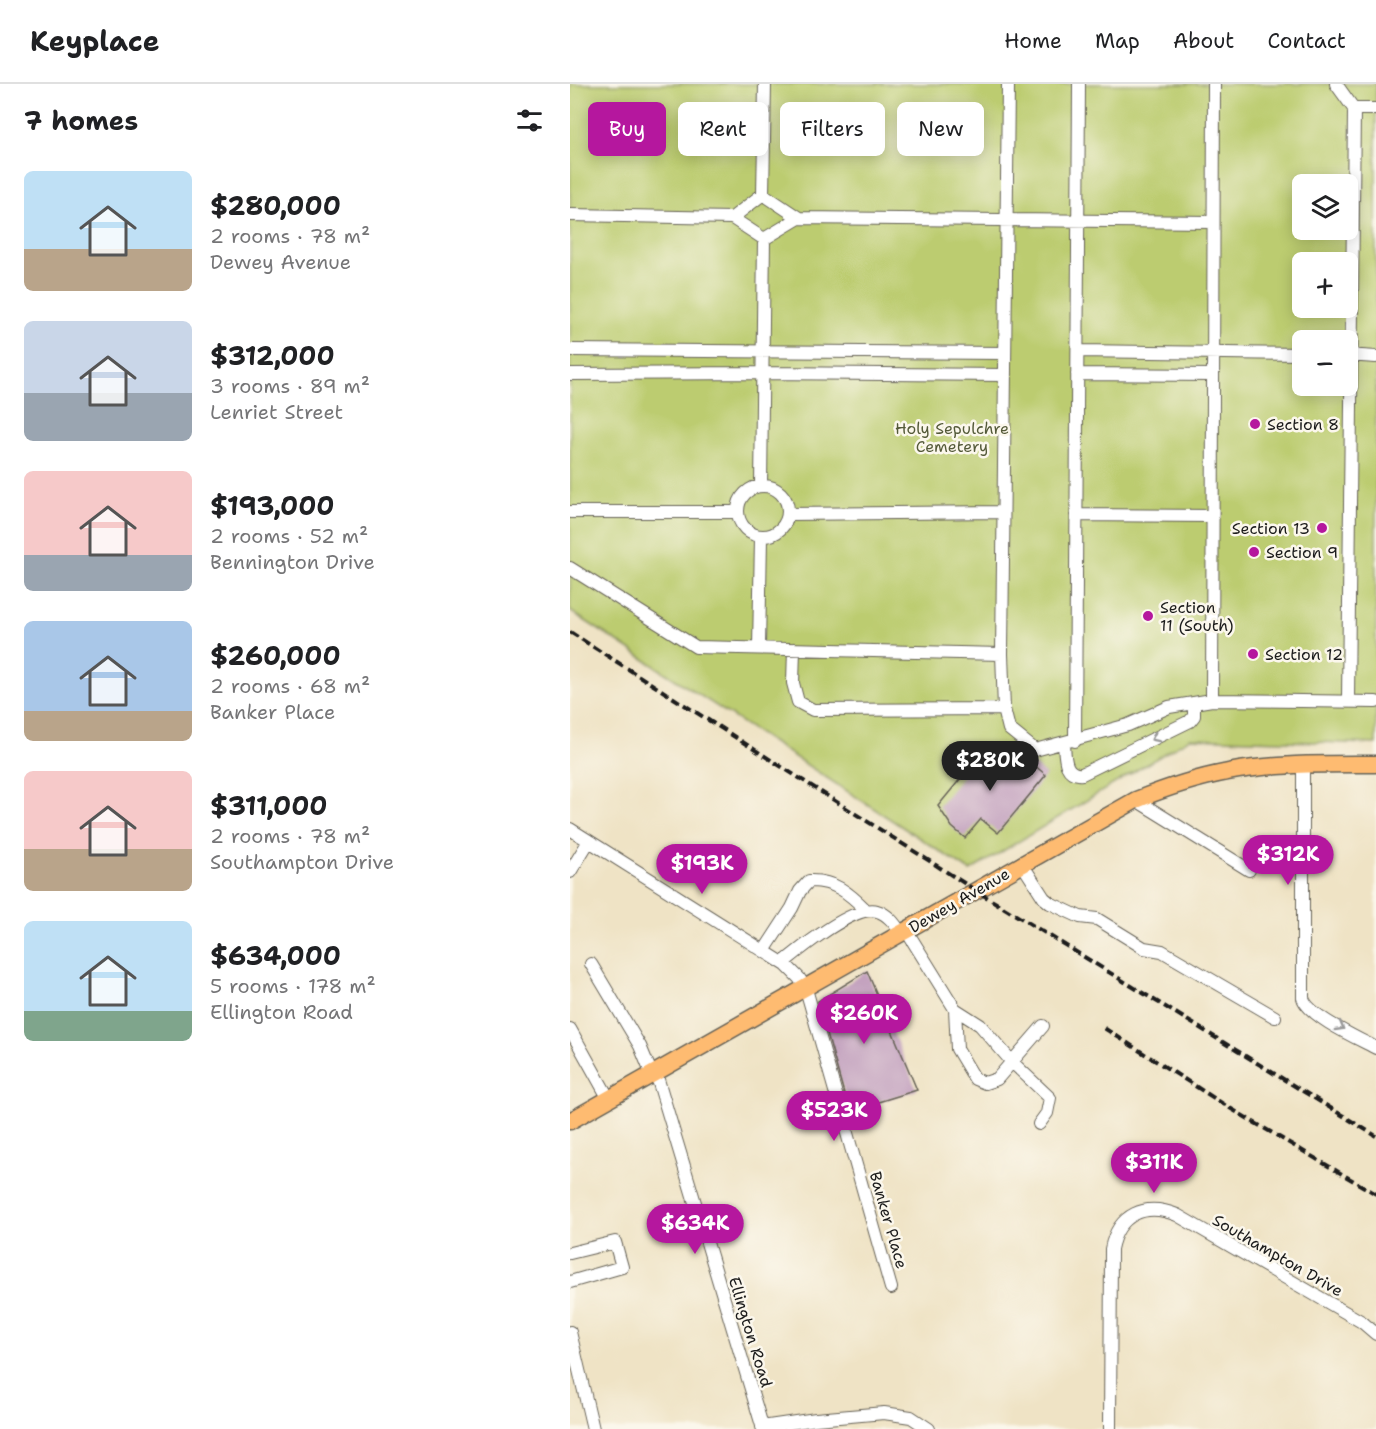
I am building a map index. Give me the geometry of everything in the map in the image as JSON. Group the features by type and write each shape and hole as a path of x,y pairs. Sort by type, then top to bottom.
{"main road":[{"name":"Dewey Avenue","path":"570,1121 1136,800 1170,787 1228,772 1303,764 1376,765"}],"street":[{"path":"763,194 765,84"},
{"path":"1008,84 1002,654 1004,709 1009,729 1035,750 1128,725 1169,707 1212,700 1376,702"},
{"path":"1079,84 1076,515 1069,742 1065,762 1069,771 1077,775 1082,774 1190,721 1194,716 1194,703"},
{"path":"1212,700 1214,84"},
{"path":"1336,84 1354,109 1350,330"},
{"path":"1354,109 1376,109"},
{"path":"732,218 763,194"},
{"path":"763,194 800,218"},
{"path":"570,215 732,218 764,239"},
{"path":"764,239 800,218 1213,222"},
{"path":"761,486 764,239"},
{"path":"570,350 1005,353"},
{"path":"1078,351 1292,354"},
{"path":"1358,356 1376,357"},
{"path":"570,374 763,372 1005,375"},
{"path":"1077,374 1213,375"},
{"path":"1348,701 1349,396"},
{"path":"761,486 770,487 784,496 788,504 788,514 787,520 777,533 761,537 753,535 742,526 738,512 742,497 747,492 761,486"},
{"path":"570,512 738,512"},
{"path":"788,514 1003,512"},
{"path":"1076,515 1212,516"},
{"path":"759,648 761,537"},
{"path":"570,568 696,647 1002,654"},
{"path":"794,649 793,683 798,702 813,710 1004,709"},
{"path":"1303,764 1305,1004 1314,1012 1376,1048"},
{"path":"1136,800 1249,870"},
{"path":"570,829 783,963 793,970 806,989"},
{"path":"570,872 589,841"},
{"path":"1022,864 1044,898 1050,903 1080,917 1097,919 1144,948 1162,951 1275,1017"},
{"path":"764,951 792,908 800,891 809,881 830,883 854,898 866,910"},
{"path":"783,963 844,919 866,910 876,910 891,919 904,931 955,1009 980,1025 1012,1062 1050,1098 1047,1113 1039,1124"},
{"name":"Ellington Road","path":"591,964 654,1074 763,1428"},
{"name":"Banker Place","path":"806,989 891,1288"},
{"path":"955,1009 957,1049 975,1079 985,1083 997,1079 1042,1026"},
{"path":"570,1029 609,1099"},
{"name":"Southampton Drive","path":"1110,1429 1111,1249 1117,1228 1137,1213 1152,1209 1177,1215 1362,1322 1376,1334"},
{"path":"570,1253 615,1242 622,1267 570,1282"},
{"path":"570,1332 593,1429"},
{"path":"763,1428 816,1419 884,1413 911,1417 929,1429"}],"green space":[{"name":"Holy Sepulchre Cemetery","path":"570,84 1376,84 1376,744 1190,738 970,871 570,611"}],"building":[{"path":"985,749 1003,764 1015,749 1046,775 998,833 981,819 965,838 952,827 938,806"},
{"path":"867,971 917,1090 849,1111 818,1001"}],"railway":[{"path":"570,632 975,890 1376,1136"},
{"path":"1104,1028 1228,1107 1376,1194"}],"place":[{"name":"Section 8","path":"1255,424"},
{"name":"Section 13","path":"1322,528"},
{"name":"Section 9","path":"1254,552"},
{"name":"Section 11 (South)","path":"1148,616"},
{"name":"Section 12","path":"1253,654"}]}
